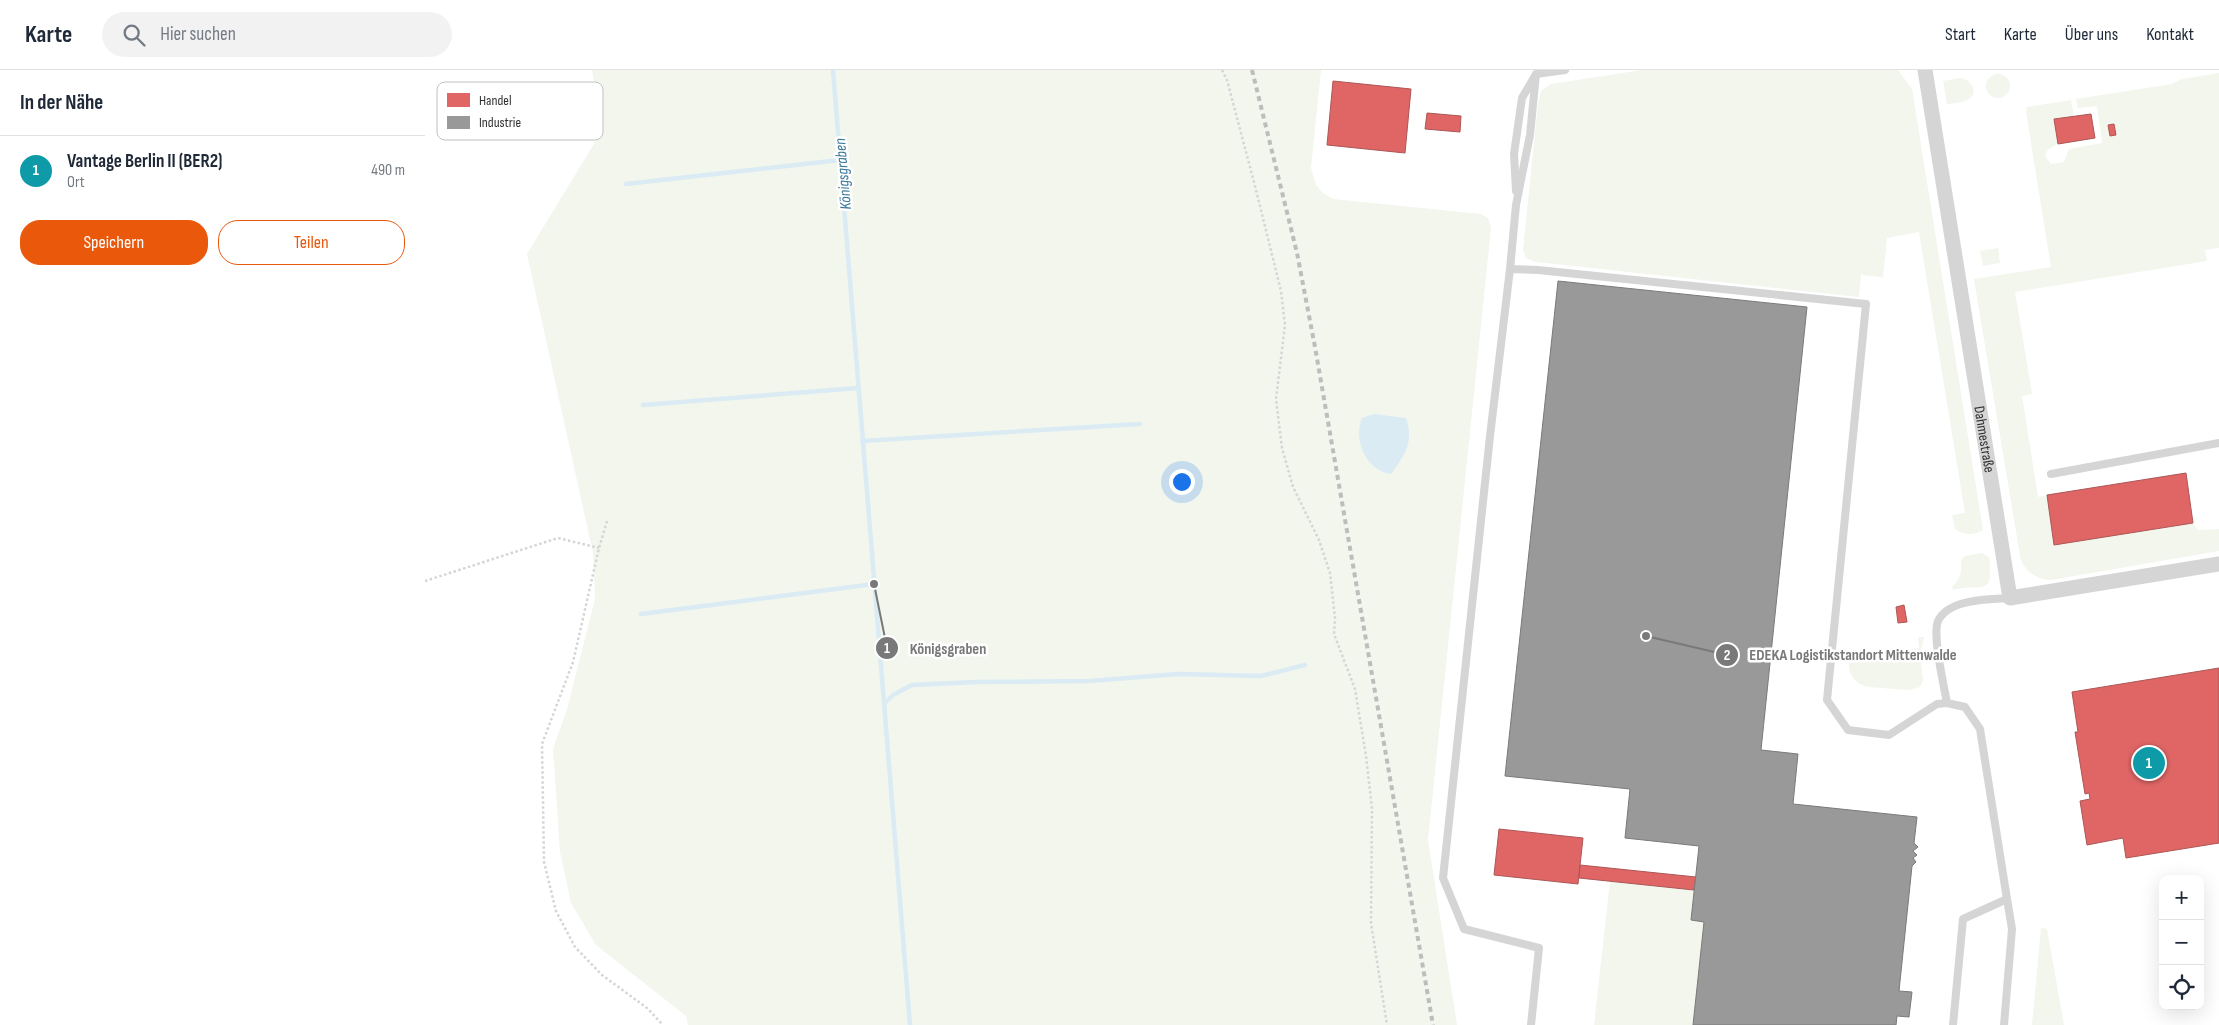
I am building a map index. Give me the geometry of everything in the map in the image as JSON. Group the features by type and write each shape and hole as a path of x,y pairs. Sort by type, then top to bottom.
{"street":[{"name":"Dahmestraße","path":"1925,70 2010,598"},
{"path":"2010,598 2219,564"}],"lane":[{"path":"1536,74 1565,70"},
{"path":"1516,206 1515,154 1522,98 1536,74"},
{"path":"1531,1025 1539,948 1464,929 1443,878 1489,436 1516,206 1531,135 1536,74"},
{"path":"1510,269 1538,270 1866,304 1827,700 1848,730 1889,735 1937,704 1947,703 1965,707 1980,729 2012,929 2004,1025"},
{"path":"2051,474 2219,443"},
{"path":"1947,703 1936,634 1938,621 1946,612 1958,606 1983,599 2010,598"},
{"path":"1953,1025 1963,920 2007,899"}],"path":[{"path":"1222,70 1227,80 1281,291 1285,325 1276,399 1282,448 1293,487 1319,540 1329,573 1335,618 1334,634 1355,689 1367,756 1372,809 1371,923 1387,1025"},
{"path":"607,521 573,662 542,744 544,862 556,911 575,947 602,975 647,1008 663,1025"},
{"path":"425,581 558,538 599,548"}],"shaded area":[{"path":"592,70 1321,70 1311,168 1316,185 1323,193 1333,199 1481,214 1488,218 1491,228 1428,840 1457,1025 688,1025 686,1016 596,945 571,903 560,852 553,749 567,709 595,599 593,553 527,254 596,140 603,140 603,82 594,82"},
{"path":"1642,70 1898,70 1912,89 1983,530 1969,534 1961,533 1955,529 1952,515 1965,513 1919,232 1887,238 1883,277 1861,275 1859,297 1536,262 1526,258 1523,250 1538,104 1541,91 1551,84"},
{"path":"2219,73 2219,248 2205,250 2207,261 2015,292 2032,394 2022,396 2038,497 2047,495 2054,544 2193,523 2198,530 2219,529 2219,551 2051,580 2037,577 2021,561 1974,279 2051,267 2026,112 2027,107 2071,100 2074,116 2054,119 2058,144 2048,149 2045,156 2051,164 2064,162 2069,149 2102,143 2097,106 2078,108 2076,99 2172,84 2182,79"},
{"path":"1998,74 2007,77 2010,86 2007,95 1998,98 1989,95 1986,86 1989,77"},
{"path":"1960,78 1971,84 1974,91 1973,94 1965,101 1947,104 1943,81"},
{"path":"1998,248 2000,263 1983,266 1980,251"},
{"path":"1374,414 1406,418 1409,434 1407,448 1391,474 1382,472 1368,461 1361,445 1359,436 1362,418"},
{"path":"1982,553 1989,557 1990,579 1987,584 1953,590 1952,586 1960,575 1961,560 1965,556"},
{"path":"1918,637 1924,637 1920,654 1923,681 1920,687 1909,690 1863,686 1855,681 1850,673 1849,659 1919,648"},
{"path":"1610,881 1694,890 1704,922 1693,1025 1594,1025"},
{"path":"2041,928 2047,929 2064,1025 2032,1025"}],"building: Handel":[{"path":"1333,81 1411,89 1405,153 1327,145"},
{"path":"1427,113 1461,116 1460,132 1425,129"},
{"path":"2091,114 2095,138 2058,144 2054,119"},
{"path":"2114,124 2116,135 2110,136 2108,125"},
{"path":"2186,473 2193,523 2054,545 2047,495"},
{"path":"1904,605 1907,622 1898,623 1896,607"},
{"path":"2219,668 2219,843 2126,858 2123,838 2087,845 2080,801 2090,799 2089,793 2085,794 2075,732 2078,732 2072,692"},
{"path":"1499,829 1583,838 1578,884 1494,875"},
{"path":"1580,865 1696,877 1694,890 1579,878"}],"building: Industrie":[{"path":"1558,281 1807,307 1761,750 1798,754 1793,804 1917,817 1914,843 1918,847 1913,851 1917,855 1913,858 1916,862 1912,866 1899,991 1912,992 1909,1017 1897,1016 1896,1025 1693,1025 1704,922 1691,920 1699,846 1625,838 1630,789 1505,776"}],"waterway":[{"name":"Königsgraben","path":"833,70 910,1025"},
{"path":"626,184 840,160"},
{"path":"643,405 858,388"},
{"path":"862,441 1140,424"},
{"path":"641,614 874,584"},
{"path":"884,704 893,695 912,685 977,682 1089,681 1178,674 1261,676 1305,665"}],"railway":[{"path":"1252,70 1297,253 1315,347 1433,1025"}],"place":[{"name":"Königsgraben","path":"874,584"},
{"name":"EDEKA Logistikstandort Mittenwalde","path":"1646,636"},
{"name":"Vantage Berlin II (BER2)","path":"2149,763"}]}
